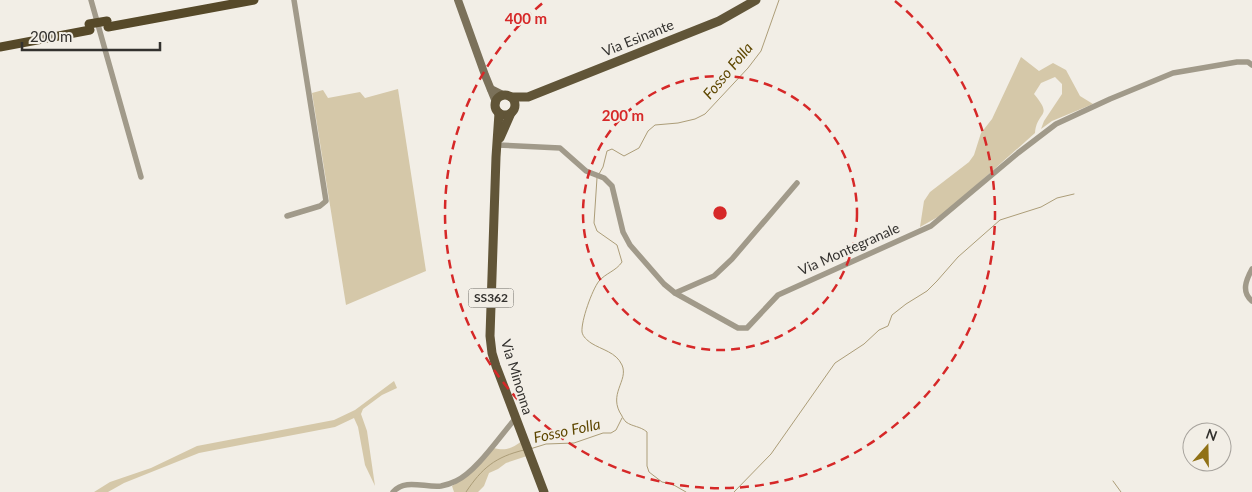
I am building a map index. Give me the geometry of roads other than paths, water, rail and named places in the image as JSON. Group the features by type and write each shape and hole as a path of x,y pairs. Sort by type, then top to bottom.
{"highway":[{"path":"108,24 222,0"},
{"path":"0,41 254,0"},
{"path":"0,47 90,27"}],"main road":[{"path":"458,0 484,75 496,102 507,96"},
{"name":"Via Esinante","path":"513,111 528,97 720,21 756,0"},
{"path":"491,88 507,96 515,104 513,111 505,115 499,113"},
{"name":"Via Esinante","path":"507,96 528,97"},
{"name":"SS362","path":"496,102 496,108 499,113"},
{"name":"Via Minonna","path":"497,145 513,111"},
{"name":"Via Minonna","path":"499,113 490,336 492,353 515,419 544,492"}],"street":[{"path":"91,0 141,177"},
{"path":"288,216 320,206 326,201 294,0"},
{"name":"Via Montegranale","path":"497,145 560,148 586,171 607,180 612,186 623,232 630,245 664,284 675,293 738,328 747,328 778,295 931,226 1018,153 1056,124 1110,99 1174,73 1237,62 1248,62 1252,65"},
{"path":"503,131 504,138 510,145"},
{"path":"675,293 714,276 724,268 797,183"},
{"path":"1252,269 1247,278 1245,288 1248,298 1252,302"},
{"path":"393,492 399,486 441,486 462,477 472,469 515,419"}],"waterway":[{"name":"Fosso Folla","path":"599,174 607,151 612,149 624,156 639,148 648,131 655,125 678,123 695,119 705,114 748,68 761,51 779,0"},
{"name":"Fosso Folla","path":"597,178 594,223 597,231 617,245 622,262 596,285 585,313 582,332 588,341 612,354 622,365 623,377 617,394 618,408 626,422 647,432 647,466 649,472 662,482 672,484 686,492"},
{"path":"734,492 771,454 835,363 864,344 879,330 888,326 892,315 927,291 958,257 1000,220 1041,207 1057,198 1074,194"},
{"name":"Fosso Folla","path":"530,449 546,444 574,443 603,433 611,433 616,430 622,418"},
{"name":"Fosso Folla","path":"466,492 478,476 490,465 505,456 524,450"},
{"path":"1113,481 1121,492"}]}
